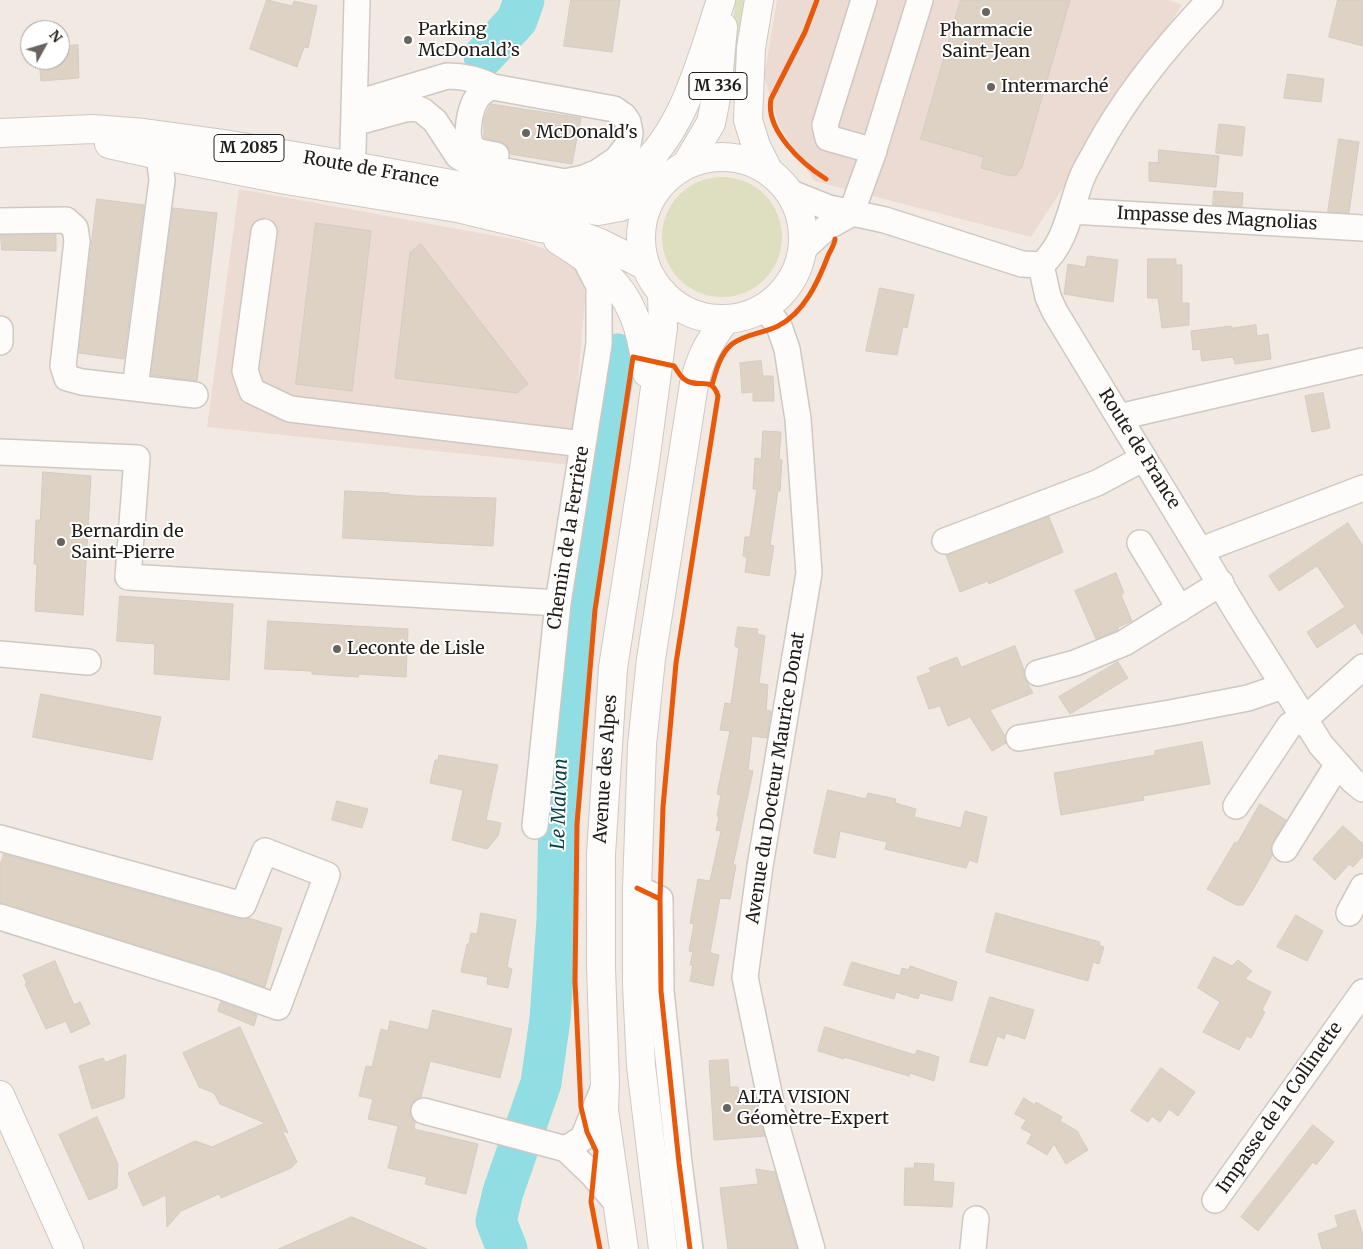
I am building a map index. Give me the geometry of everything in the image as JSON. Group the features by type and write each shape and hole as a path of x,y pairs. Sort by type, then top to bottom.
{"main road":[{"path":"556,205 601,192 626,179 659,147 678,117 697,70 721,0"},
{"name":"M 336","path":"686,165 711,123 717,93 726,0"},
{"name":"M 336","path":"760,0 751,48 748,120 756,146 769,172"},
{"name":"Route de France","path":"0,133 93,129 144,133 351,179 540,228 573,233 600,242 646,266"},
{"name":"Route de France","path":"52,131 159,155 598,211 620,207 655,191"},
{"path":"714,157 729,157 743,160 769,172 780,181 788,192 799,217 802,230 802,250 799,263 787,286 764,307 741,317 712,318 691,312 672,302 652,280 642,251 641,235 643,220 655,191 670,176 686,165 714,157"},
{"path":"540,228 596,264 622,291 633,310 644,344 652,411"},
{"name":"Avenue des Alpes","path":"624,1249 604,1110 601,854 613,668 663,328 662,292"},
{"name":"Avenue des Alpes","path":"663,1249 641,1066 637,985 637,888 642,744 651,659 688,417 698,365 706,347 726,319"},
{"path":"0,1095 69,1249"}],"street":[{"path":"351,179 357,0"},
{"path":"750,81 773,0"},
{"path":"864,0 826,125 828,138 874,151"},
{"path":"802,250 832,224 851,214 874,151 920,0"},
{"path":"788,192 821,205 851,214 886,220 1022,264 1041,265 1050,258 1054,251 1072,211 1082,179 1114,121 1164,53 1210,0"},
{"path":"447,76 479,80 493,87 614,109 624,116 630,127 628,145 607,167 584,178 565,182 473,165 458,156 435,121 416,108 354,113 447,76"},
{"path":"493,87 480,94 474,103 469,120 468,136 475,150 571,168 584,178"},
{"path":"135,388 162,180 159,155"},
{"name":"Impasse des Magnolias","path":"1072,211 1363,228"},
{"path":"0,221 66,220 75,228 77,241 63,366 67,378 82,382 195,395"},
{"path":"264,232 245,371 252,391 290,409 583,444"},
{"name":"Chemin de la Ferrière","path":"535,826 558,603 599,344 599,286 582,254"},
{"name":"Route de France","path":"1041,265 1048,297 1055,312 1283,686 1322,745 1352,780 1363,789"},
{"name":"Avenue du Docteur Maurice Donat","path":"764,307 779,326 787,349 798,419 809,573 760,866 745,977 774,1117 812,1249"},
{"path":"599,344 614,328 620,325 634,326 640,330"},
{"path":"0,329 0,342"},
{"path":"1119,417 1363,361"},
{"path":"0,452 137,458 128,577 558,603"},
{"path":"945,541 1096,483 1144,458"},
{"path":"1201,550 1363,488"},
{"path":"1140,543 1180,609"},
{"path":"1038,673 1076,663 1124,644 1221,583"},
{"path":"0,654 88,662"},
{"path":"1236,806 1290,725 1305,719 1363,667"},
{"path":"1019,738 1170,714 1238,700 1283,686"},
{"path":"1285,849 1338,764"},
{"path":"0,838 243,905 265,851 327,875 278,1007 217,984 0,917"},
{"path":"1349,913 1363,887"},
{"path":"637,888 660,899 661,991 690,1249"},
{"name":"Impasse de la Collinette","path":"1215,1200 1363,992"},
{"path":"560,1147 583,1138 605,1083"},
{"path":"424,1111 560,1147 593,1175 616,1202"},
{"path":"973,1249 976,1219"}],"shaded area":[{"path":"777,0 1169,0 1182,5 1031,237 814,181 779,125 764,77"},
{"path":"239,189 524,241 557,254 583,276 585,299 571,465 207,427"}],"green space":[{"path":"735,0 748,0 734,83 730,82"},
{"path":"722,177 745,181 765,194 778,214 782,237 778,260 765,280 745,293 722,297 699,293 679,280 666,260 662,237 666,214 679,194 699,181"}],"building":[{"path":"267,0 292,6 294,1 317,6 308,48 304,47 297,67 250,49"},
{"path":"571,0 620,0 612,52 564,46"},
{"path":"961,0 1070,0 1022,167 1016,175 1011,176 981,168 984,157 921,139"},
{"path":"1338,0 1363,0 1363,46 1329,37"},
{"path":"78,45 79,78 41,81 40,70 70,70 70,46"},
{"path":"1288,74 1324,79 1321,102 1284,98"},
{"name":"McDonald's","path":"491,104 581,118 572,164 510,154 505,144 484,138 484,119"},
{"path":"1219,124 1245,127 1242,156 1216,153"},
{"path":"1339,139 1359,142 1349,213 1328,212"},
{"path":"1159,150 1219,156 1216,187 1149,181 1149,162 1158,163"},
{"path":"1214,191 1243,193 1242,207 1213,205"},
{"path":"97,199 144,205 124,359 79,353"},
{"path":"173,208 217,213 197,381 151,375"},
{"path":"316,223 371,231 352,391 296,384"},
{"path":"1,235 56,235 56,251 2,250"},
{"path":"421,244 528,384 517,393 395,378 410,253"},
{"path":"1088,256 1118,260 1113,302 1064,294 1068,264 1085,267"},
{"path":"1148,259 1176,259 1176,265 1182,265 1182,303 1189,303 1189,325 1162,328 1158,298 1148,298"},
{"path":"880,288 914,295 907,328 903,327 897,355 866,351"},
{"path":"1256,325 1257,336 1268,334 1271,359 1235,364 1233,357 1202,361 1200,349 1193,350 1191,331"},
{"path":"761,361 763,376 773,376 774,401 753,401 753,392 742,393 740,363"},
{"path":"1323,393 1330,428 1312,432 1305,396"},
{"path":"763,431 781,432 779,459 782,460 780,491 778,491 770,545 774,546 769,576 745,572 747,558 743,556 745,537 750,537 757,489 753,489 755,458 761,459"},
{"name":"Bernardin de Saint-Pierre","path":"43,472 91,476 83,615 35,611 37,564 34,564 36,520 40,520"},
{"path":"345,491 414,496 496,498 493,546 343,538"},
{"path":"1049,517 1063,552 989,584 988,581 960,592 946,555"},
{"path":"1348,523 1363,546 1363,635 1355,623 1317,648 1307,632 1345,607 1317,566 1279,591 1269,576"},
{"path":"1116,573 1124,593 1121,595 1132,621 1118,627 1118,630 1096,639 1075,591"},
{"path":"120,596 233,604 229,680 154,674 155,644 117,641"},
{"name":"Leconte de Lisle","path":"268,621 408,629 406,677 359,674 358,677 312,674 312,671 265,669"},
{"path":"738,627 758,629 757,634 765,636 759,683 768,685 766,710 771,711 767,738 752,736 748,770 753,771 733,865 736,865 730,899 720,898 710,953 719,955 713,986 690,981 693,965 690,965 693,952 689,951 694,924 690,923 698,879 710,881 721,831 716,830 721,795 717,794 730,731 720,730 725,703 731,704 739,648 735,646"},
{"path":"1015,646 1024,670 1024,677 1033,693 990,710 1005,736 1006,743 992,751 970,717 948,726 940,706 929,709 917,677 931,672 929,668 957,657 961,667"},
{"path":"1118,662 1128,678 1070,714 1059,697"},
{"path":"41,694 161,717 152,760 33,737"},
{"path":"1202,742 1210,784 1143,796 1144,800 1061,815 1054,773 1155,755 1155,751"},
{"path":"439,755 498,765 486,820 501,823 498,836 487,849 452,840 463,790 430,783 435,760 438,760"},
{"path":"828,790 866,799 868,793 896,799 895,803 916,809 914,817 961,828 965,811 987,817 977,863 969,860 966,868 885,849 887,842 840,831 835,858 814,853"},
{"path":"337,801 368,809 362,828 332,820"},
{"path":"1260,804 1286,820 1273,842 1272,856 1252,891 1243,905 1236,905 1207,889"},
{"path":"1343,826 1363,844 1363,856 1353,867 1349,864 1335,880 1313,859"},
{"path":"4,854 239,919 248,918 282,928 265,987 221,971 0,903 0,866"},
{"path":"481,913 516,920 507,967 512,969 508,988 487,984 488,977 461,972 467,944 469,944 471,933 477,934"},
{"path":"996,913 1100,942 1099,945 1104,947 1099,964 1093,962 1088,981 986,952"},
{"path":"1296,915 1323,931 1307,961 1277,947"},
{"path":"1214,957 1232,966 1238,960 1252,971 1245,979 1271,992 1262,1010 1265,1012 1251,1038 1247,1036 1239,1050 1203,1032 1220,1002 1198,988"},
{"path":"55,961 74,1005 80,1002 90,1024 71,1033 66,1021 46,1029 25,984 27,984 23,975"},
{"path":"852,962 900,976 902,968 909,970 910,966 957,982 952,1001 920,993 918,999 896,992 894,999 844,985"},
{"path":"990,997 1034,1010 1025,1039 1006,1033 1004,1039 997,1036 987,1066 970,1062"},
{"path":"221,1002 257,1015 254,1026 218,1011"},
{"path":"433,1010 512,1029 500,1078 430,1061 421,1097 414,1101 410,1107 410,1115 415,1122 414,1129 478,1144 466,1194 425,1184 427,1177 388,1168 398,1126 368,1119 373,1099 359,1096 366,1066 372,1067 381,1029 388,1031 390,1021 428,1030"},
{"path":"240,1027 288,1133 282,1130 297,1162 291,1168 221,1198 219,1194 181,1211 167,1227 166,1195 143,1206 128,1173 195,1141 212,1147 265,1123 220,1104 214,1093 199,1087 183,1053"},
{"path":"825,1027 915,1055 917,1050 939,1057 934,1081 910,1073 909,1076 818,1051"},
{"path":"126,1055 124,1098 92,1109 79,1066 103,1058 105,1062"},
{"path":"728,1060 730,1087 738,1087 739,1097 742,1097 743,1105 757,1104 765,1136 714,1140 709,1061"},
{"path":"1161,1068 1195,1092 1178,1116 1169,1109 1160,1122 1152,1116 1148,1122 1131,1111"},
{"path":"1024,1098 1035,1105 1036,1102 1062,1117 1060,1121 1077,1131 1088,1150 1066,1164 1054,1144 1047,1155 1027,1143 1032,1134 1021,1128 1026,1120 1015,1114"},
{"path":"97,1117 118,1164 117,1188 89,1200 59,1135"},
{"path":"1313,1125 1334,1142 1316,1165 1313,1162 1258,1231 1241,1217"},
{"path":"915,1163 934,1164 933,1181 954,1183 952,1207 904,1205 905,1168 914,1168"},
{"path":"756,1169 775,1172 797,1249 728,1249 720,1188 758,1184"},
{"path":"1355,1210 1363,1235 1363,1249 1322,1249 1318,1234 1338,1227 1335,1216"},
{"path":"352,1217 427,1249 279,1249"}],"waterway":[{"name":"Le Malvan","path":"484,56 517,20 524,0"},
{"name":"Le Malvan","path":"507,1249 496,1221 503,1192 541,1083 550,1019 557,920 560,765 576,595 617,354"}],"cycle path":[{"path":"817,0 805,32 771,99 771,111 779,134 787,145 806,165 826,179"},
{"path":"712,385 721,358 732,344 743,338 778,326 803,305 820,276 835,239"},
{"path":"600,1249 591,1202 596,1151 587,1132 581,1107 575,981 577,824 595,610 633,357 674,366 684,379 689,382 708,384 715,389 718,396 676,663 663,807 660,899"},
{"path":"637,888 660,899 661,991 690,1249"}],"place":[{"name":"Pharmacie Saint-Jean","path":"986,12"},
{"name":"Parking McDonald’s","path":"408,40"},
{"name":"Intermarché","path":"991,87"},
{"name":"McDonald's","path":"526,133"},
{"name":"Bernardin de Saint-Pierre","path":"61,542"},
{"name":"Leconte de Lisle","path":"337,649"},
{"name":"ALTA VISION Géomètre-Expert","path":"727,1108"}]}
